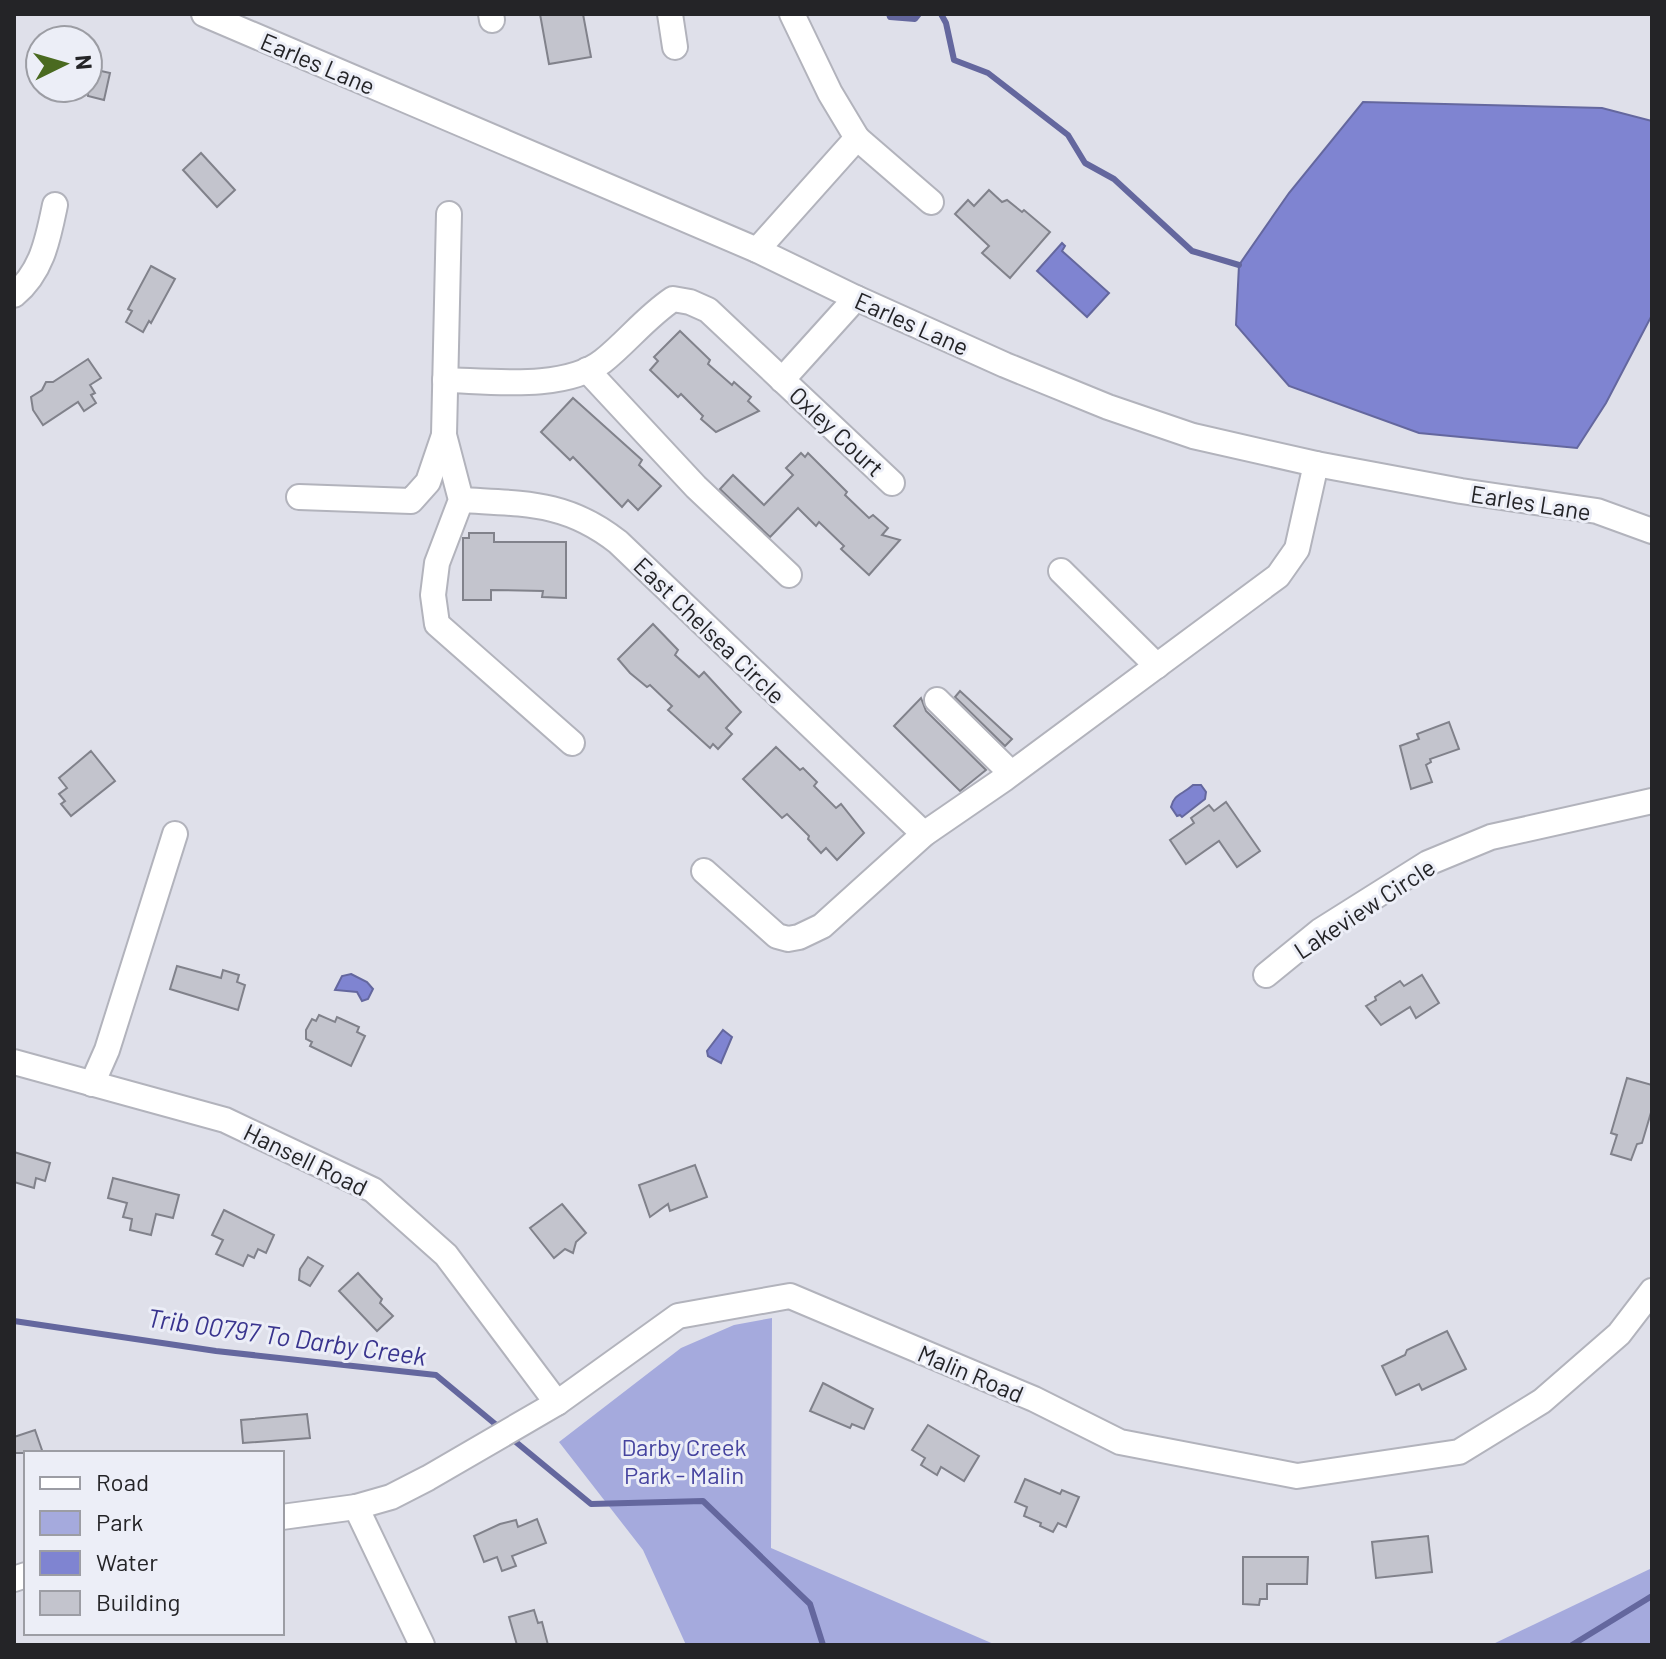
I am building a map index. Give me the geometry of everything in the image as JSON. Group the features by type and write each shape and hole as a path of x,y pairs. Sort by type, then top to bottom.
{"street":[{"name":"Earles Lane","path":"204,14 757,250 1005,365 1108,407 1193,436 1316,464 1461,491 1597,511 1652,531"},
{"path":"670,14 675,47"},
{"path":"792,14 830,93 857,138 931,202"},
{"path":"757,250 857,138"},
{"path":"14,295 36,269 47,247 55,205"},
{"path":"449,214 444,435 461,500 437,563 433,595 437,624 572,743"},
{"path":"445,380 538,381 563,378 587,370 601,362 654,312 673,299 708,310 782,380 856,298"},
{"path":"587,370 696,487 789,575"},
{"name":"Oxley Court","path":"782,380 892,483"},
{"path":"299,497 411,501 428,482 444,435"},
{"path":"704,871 777,936 788,939 809,934 822,926 924,834 1278,576 1297,549 1316,464"},
{"name":"East Chelsea Circle","path":"461,500 534,505 575,514 595,524 618,542 924,834"},
{"path":"1061,571 1157,666"},
{"path":"937,700 1011,773"},
{"name":"Lakeview Circle","path":"1266,975 1320,931 1428,863 1491,837 1652,801"},
{"path":"92,1084 107,1050 175,834"},
{"name":"Hansell Road","path":"14,1062 225,1120 373,1190 446,1255 557,1403"},
{"name":"Malin Road","path":"284,1517 356,1507 391,1497 557,1403 678,1316 790,1296 1034,1399 1120,1442 1297,1476 1459,1452 1542,1401 1619,1334 1652,1291"},
{"path":"356,1507 422,1645"}],"green space":[{"name":"Darby Creek Park - Malin","path":"772,1318 771,1548 996,1645 686,1645 643,1550 559,1442 681,1348 734,1325"},
{"path":"1652,1568 1652,1645 1491,1645"}],"water":[{"path":"1363,102 1602,108 1652,121 1652,315 1606,403 1577,448 1419,433 1289,386 1236,325 1239,265 1289,193"},
{"path":"1062,243 1065,246 1062,251 1109,293 1087,317 1037,271"},
{"path":"1193,785 1201,785 1206,792 1205,799 1182,817 1177,816 1172,803"},
{"path":"351,974 367,982 373,989 368,999 362,1001 357,992 335,990 342,976"},
{"path":"723,1030 732,1037 721,1063 708,1056 707,1051"}],"building":[{"path":"540,14 583,14 591,57 549,64"},
{"path":"104,72 110,73 104,100"},
{"path":"201,153 235,190 217,207 183,170"},
{"path":"989,190 1002,202 1007,200 1022,212 1024,210 1050,232 1010,278 982,253 989,246 955,214 968,200 974,206"},
{"path":"151,266 175,279 143,332 126,322 132,311 128,309"},
{"path":"680,331 710,360 708,364 751,397 748,401 759,411 716,432 681,394 678,397 650,370 658,361 654,357"},
{"path":"88,359 101,378 90,385 96,403 84,411 78,402 43,425 33,410 31,397 42,390 46,382 53,382"},
{"path":"573,398 642,460 639,465 661,486 638,510 628,500 622,507 573,457 570,460 541,432"},
{"path":"801,453 805,457 808,453 869,518 873,515 888,528 882,535 900,540 869,575 841,549 844,546 819,522 816,526 798,508 770,537 720,489 733,475 764,505 793,475 786,468"},
{"path":"469,533 494,533 494,542 566,542 566,598 542,597 543,591 491,590 491,600 463,600 463,538 469,538"},
{"path":"653,624 678,650 675,655 699,677 704,672 741,712 726,728 732,734 718,749 713,744 710,748 668,710 672,706 650,685 647,687 630,673 618,659"},
{"path":"960,691 1012,739 1005,746 955,697"},
{"path":"921,698 926,711 986,770 960,791 894,726"},
{"path":"1449,722 1459,749 1430,759 1431,762 1426,765 1432,782 1411,789 1400,746 1419,739 1417,734"},
{"path":"776,747 817,782 814,786 836,808 841,804 864,833 837,860 826,848 821,853 787,814 782,818 743,779"},
{"path":"91,751 115,781 71,816 61,804 65,801 59,794 67,788 59,778"},
{"path":"1226,802 1260,851 1237,867 1219,841 1186,864 1170,840 1194,823 1191,818 1209,805 1214,811"},
{"path":"177,966 221,978 223,970 239,975 237,982 245,985 238,1010 170,989"},
{"path":"1422,975 1439,1003 1416,1018 1410,1007 1381,1025 1366,1006 1400,981 1404,986"},
{"path":"319,1015 335,1022 337,1017 359,1027 357,1032 365,1036 351,1066 310,1046 312,1042 306,1039 306,1030 312,1019 316,1021"},
{"path":"1627,1078 1652,1085 1652,1109 1642,1143 1637,1144 1631,1160 1611,1154 1617,1135 1611,1133"},
{"path":"14,1152 50,1163 45,1181 36,1178 34,1188 14,1182"},
{"path":"695,1165 707,1197 670,1211 668,1204 650,1217 639,1185"},
{"path":"113,1178 179,1195 173,1218 156,1214 151,1235 130,1230 132,1219 123,1217 127,1203 108,1198"},
{"path":"562,1204 586,1233 576,1242 573,1253 565,1249 554,1258 530,1228"},
{"path":"224,1210 274,1235 266,1253 258,1249 254,1258 248,1255 243,1266 216,1254 223,1240 212,1235"},
{"path":"308,1257 323,1266 310,1286 299,1280 300,1269"},
{"path":"358,1273 393,1316 377,1331 339,1291"},
{"path":"1447,1331 1466,1369 1422,1390 1419,1384 1396,1395 1382,1366"},
{"path":"823,1383 873,1409 864,1429 852,1424 850,1428 810,1411"},
{"path":"307,1414 310,1438 243,1443 241,1420"},
{"path":"928,1425 979,1456 964,1481 941,1467 937,1475 921,1465 925,1458 912,1450"},
{"path":"35,1430 42,1451 14,1453 14,1437"},
{"path":"1025,1479 1060,1494 1062,1490 1079,1497 1066,1527 1058,1523 1053,1532 1024,1516 1027,1507 1015,1502"},
{"path":"537,1519 546,1543 512,1556 516,1566 502,1571 497,1557 484,1562 474,1536 500,1524 516,1520 518,1527"},
{"path":"1428,1536 1432,1572 1376,1578 1372,1542"},
{"path":"1243,1557 1308,1557 1307,1584 1267,1584 1267,1599 1260,1599 1259,1605 1243,1604"},
{"path":"534,1610 538,1623 542,1622 548,1645 517,1645 509,1617"}],"waterway":[{"path":"889,14 890,17 915,19 919,14"},
{"path":"941,14 954,60 988,73 1068,135 1085,163 1114,179 1192,251 1239,265"},
{"name":"Trib 00797 To Darby Creek","path":"14,1321 216,1351 436,1375 500,1428"},
{"name":"Trib 00797 To Darby Creek","path":"511,1438 591,1504 703,1501 810,1604 823,1645"},
{"path":"1572,1645 1652,1596"}]}
